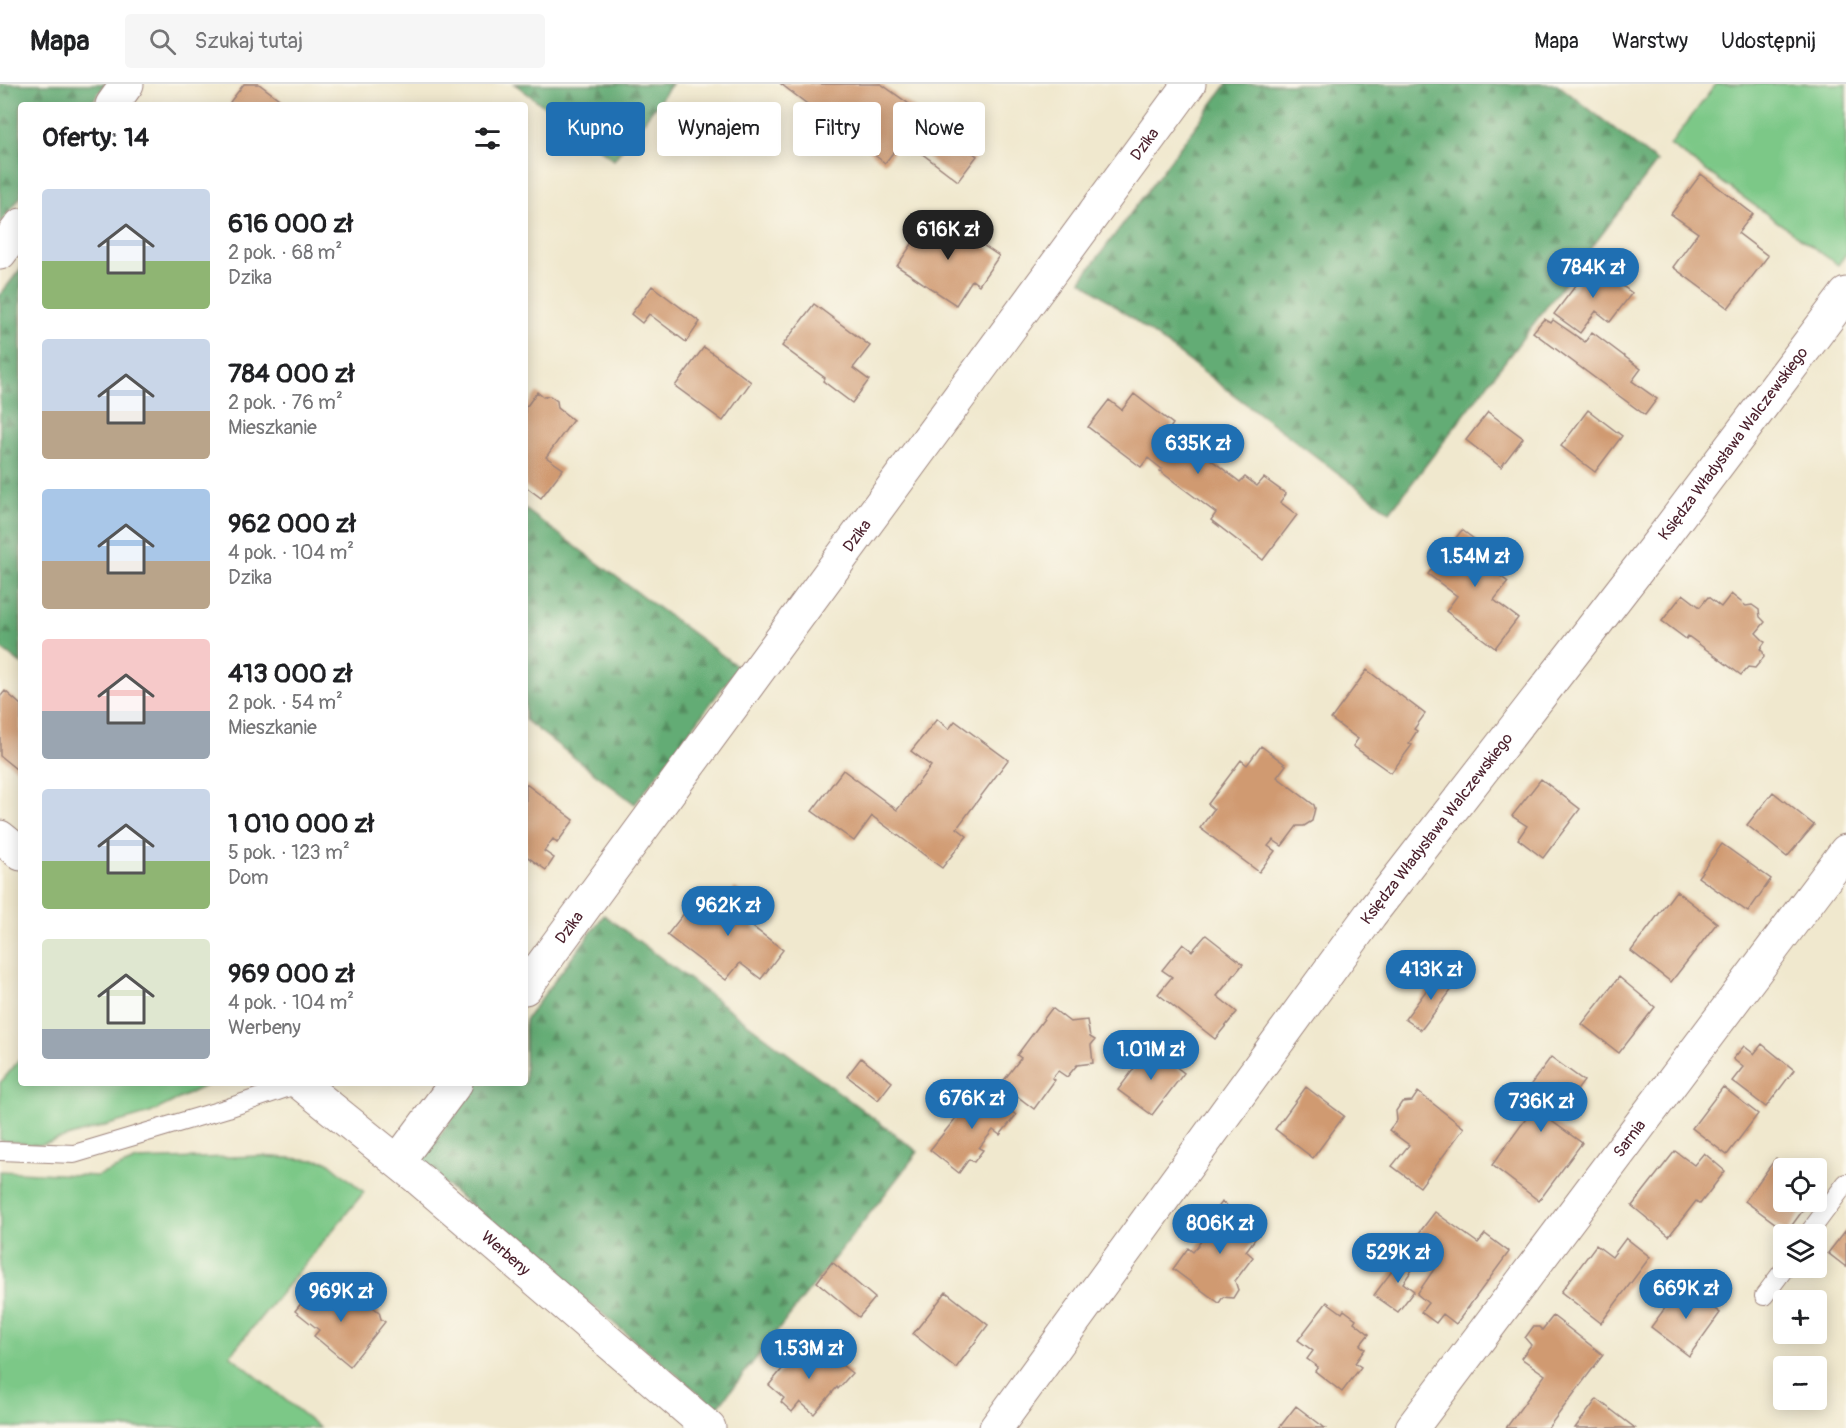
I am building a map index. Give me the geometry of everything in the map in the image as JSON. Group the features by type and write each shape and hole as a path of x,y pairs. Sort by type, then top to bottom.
{"street":[{"path":"113,102 127,84"},
{"name":"Dzika","path":"528,984 1189,84"},
{"path":"0,253 18,229"},
{"name":"Księdza Władysława Walczewskiego","path":"996,1428 1370,915 1660,541 1846,294"},
{"path":"0,837 18,852"},
{"name":"Sarnia","path":"1412,1428 1846,851"},
{"name":"Werbeny","path":"305,1086 398,1161 709,1428"},
{"path":"398,1161 454,1086"}],"lane":[{"path":"0,1151 74,1154 228,1108 292,1086"},
{"path":"1816,1224 1846,1183"},
{"path":"1764,1296 1778,1278"}],"green space":[{"path":"0,84 105,84 92,102 18,102 18,200 0,224"},
{"path":"515,84 672,84 645,119 645,102 546,102 546,108"},
{"path":"1227,84 1557,84 1657,162 1390,512 1081,280"},
{"path":"1716,84 1846,84 1846,254 1838,265 1670,145"},
{"path":"18,272 18,662 0,648 0,295"},
{"path":"528,511 738,667 635,804 528,722"},
{"path":"604,915 918,1152 717,1408 419,1163 476,1086 528,1086 528,1016"},
{"path":"18,1062 18,1086 205,1086 150,1113 39,1145 0,1140 0,1083"},
{"path":"261,1156 327,1161 364,1192 230,1355 320,1428 0,1428 0,1171 97,1176 137,1160"}],"building":[{"path":"244,84 259,84 283,102 230,102"},
{"path":"781,84 881,84 906,102 893,102 893,153 885,163 876,156 881,156 881,102 805,102"},
{"path":"925,156 977,156 958,181"},
{"path":"1701,174 1753,214 1738,233 1768,256 1728,308 1673,267 1698,233 1671,214"},
{"path":"941,217 999,256 979,285 972,280 956,305 897,266 916,238 923,242"},
{"path":"1592,264 1632,293 1610,322 1596,311 1580,333 1554,314"},
{"path":"652,286 700,322 686,342 649,314 642,323 631,314"},
{"path":"814,304 870,346 853,368 869,380 852,403 823,381 825,378 782,346"},
{"path":"1544,319 1551,323 1553,320 1585,342 1592,332 1641,369 1632,381 1657,399 1645,415 1533,332"},
{"path":"704,347 751,382 723,421 675,386"},
{"path":"537,392 543,397 550,396 557,401 558,408 573,420 546,457 563,469 541,498 528,488 528,405"},
{"path":"1134,394 1173,424 1168,431 1182,443 1184,439 1240,482 1245,477 1257,486 1264,478 1286,494 1280,502 1297,515 1263,560 1211,520 1216,513 1160,471 1162,469 1148,458 1141,467 1088,427 1109,400 1122,410"},
{"path":"1588,410 1622,436 1595,472 1561,446"},
{"path":"1488,412 1523,438 1501,467 1466,440"},
{"path":"1462,530 1494,554 1490,558 1505,569 1500,576 1508,582 1494,600 1518,618 1495,648 1446,611 1457,596 1428,574"},
{"path":"1683,594 1700,607 1708,597 1721,607 1731,594 1746,606 1752,605 1759,610 1760,617 1765,622 1756,633 1765,642 1760,649 1764,657 1755,668 1748,667 1741,675 1688,636 1686,639 1662,621"},
{"path":"1367,670 1425,714 1414,729 1417,731 1409,743 1412,745 1391,773 1353,746 1358,739 1331,719"},
{"path":"5,691 18,702 18,766 16,769 0,756 0,697"},
{"path":"937,719 949,729 955,721 1008,760 957,828 967,836 942,868 872,816 854,841 812,811 843,770 897,810 931,766 911,751"},
{"path":"1261,746 1286,765 1277,777 1315,808 1312,821 1304,826 1297,826 1282,846 1273,840 1268,846 1275,851 1259,872 1200,828 1214,809 1208,804 1241,760 1247,765"},
{"path":"1541,779 1580,809 1543,858 1518,839 1527,826 1512,816"},
{"path":"528,786 574,820 557,843 553,839 544,851 554,858 546,870 528,857"},
{"path":"1773,792 1814,825 1787,857 1747,825"},
{"path":"1722,844 1771,879 1748,912 1698,877"},
{"path":"735,888 765,911 753,927 783,950 761,979 740,963 726,980 667,935 689,907 707,920"},
{"path":"1676,891 1717,923 1671,982 1631,951"},
{"path":"1206,935 1243,964 1217,996 1237,1012 1215,1039 1158,994 1172,977 1162,970 1183,944 1192,951"},
{"path":"1440,972 1456,984 1421,1030 1405,1019"},
{"path":"1619,977 1655,1007 1619,1053 1582,1024"},
{"path":"1052,1008 1070,1022 1087,1020 1090,1037 1095,1040 1091,1045 1093,1063 1077,1065 1067,1077 1058,1071 1052,1078 1055,1080 1034,1109 1001,1084 1021,1058 1017,1055"},
{"path":"1762,1044 1794,1070 1766,1107 1732,1081 1743,1067 1733,1059 1744,1046 1754,1054"},
{"path":"1150,1047 1184,1073 1152,1115 1118,1090"},
{"path":"1551,1057 1584,1081 1566,1105 1558,1099 1546,1117 1582,1143 1539,1201 1492,1165 1528,1116 1515,1106"},
{"path":"861,1058 892,1082 878,1100 847,1076"},
{"path":"981,1087 1016,1115 1000,1135 993,1130 979,1148 983,1150 974,1162 969,1159 959,1173 930,1150"},
{"path":"1306,1087 1344,1116 1313,1158 1275,1129"},
{"path":"1723,1087 1758,1114 1727,1155 1692,1128"},
{"path":"1418,1092 1464,1128 1420,1187 1392,1166 1409,1145 1389,1130 1397,1120 1396,1111 1402,1102 1412,1101"},
{"path":"1675,1151 1694,1165 1704,1153 1725,1171 1700,1204 1696,1201 1669,1236 1632,1206"},
{"path":"1773,1162 1773,1212 1802,1212 1793,1224 1776,1224 1745,1201"},
{"path":"1222,1202 1261,1231 1246,1251 1253,1257 1235,1281 1238,1290 1233,1298 1223,1297 1219,1303 1173,1269 1188,1248 1193,1252 1210,1229 1205,1226"},
{"path":"1435,1212 1478,1243 1485,1234 1509,1252 1456,1324 1443,1314 1436,1323 1421,1312 1428,1303 1417,1294 1441,1259 1416,1237"},
{"path":"1846,1230 1846,1267 1828,1253"},
{"path":"1626,1238 1650,1257 1601,1323 1561,1292 1596,1245 1612,1257"},
{"path":"1407,1251 1419,1260 1403,1283 1414,1291 1398,1312 1374,1295"},
{"path":"832,1262 875,1298 859,1317 817,1282"},
{"path":"316,1285 340,1304 349,1293 362,1304 369,1304 379,1312 381,1319 385,1322 350,1366 314,1336 319,1330 295,1311"},
{"path":"1682,1285 1720,1313 1689,1356 1651,1327"},
{"path":"946,1292 988,1325 956,1368 913,1334"},
{"path":"1327,1302 1342,1313 1344,1310 1356,1319 1354,1322 1369,1334 1360,1345 1365,1349 1355,1363 1361,1367 1342,1392 1315,1371 1318,1367 1307,1359 1313,1351 1298,1340"},
{"path":"1553,1316 1603,1355 1548,1428 1506,1428 1545,1375 1521,1358 1531,1345 1525,1338 1533,1327 1539,1327 1542,1330"},
{"path":"802,1345 825,1363 829,1359 836,1364 838,1362 852,1373 814,1414 800,1402 792,1412 781,1402 784,1398 769,1385"},
{"path":"1597,1399 1635,1428 1575,1428"},
{"path":"1296,1406 1325,1428 1279,1428"}]}
